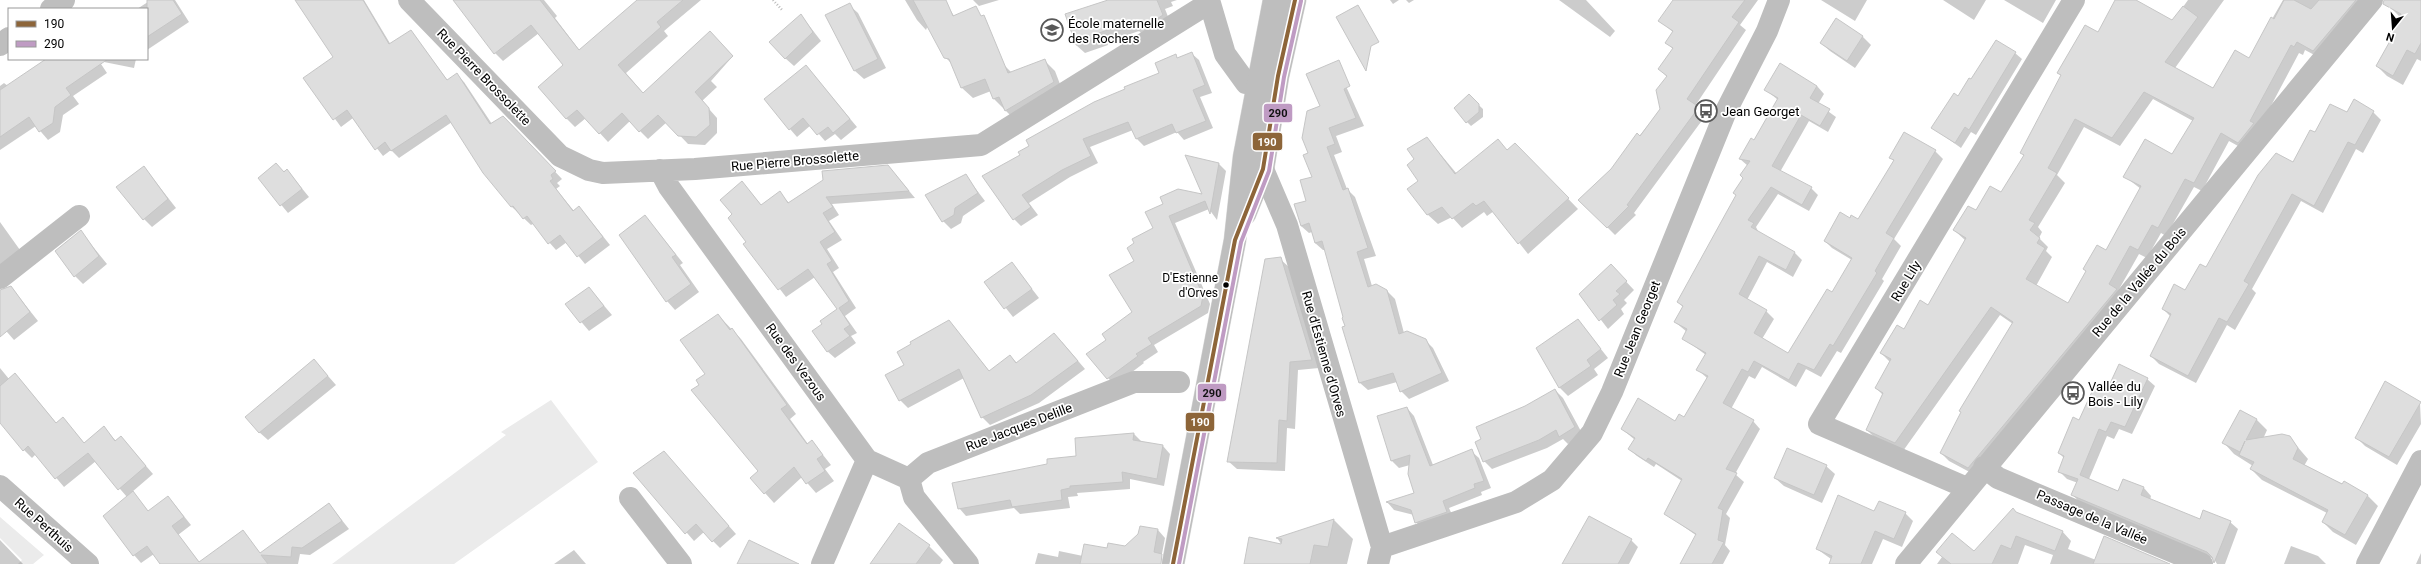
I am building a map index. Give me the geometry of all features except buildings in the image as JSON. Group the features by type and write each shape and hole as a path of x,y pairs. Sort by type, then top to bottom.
{"street":[{"path":"52,8 64,0"},
{"name":"Rue Pierre Brossolette","path":"408,0 560,156 589,170 604,173 981,145 1209,2"},
{"path":"1235,240 1263,169 1274,0"},
{"path":"1173,564 1235,240 1244,157 1268,79 1295,0"},
{"name":"Rue Jean Georget","path":"1380,556 1516,502 1552,480 1592,433 1612,392 1726,111 1768,30 1779,0"},
{"name":"Rue Lily","path":"1967,488 1819,424 2074,0"},
{"name":"Rue de la Vallée du Bois","path":"1906,564 1984,467 2372,0"},
{"path":"1209,2 1225,54 1246,83 1268,79"},
{"path":"0,45 8,39"},
{"path":"1244,157 1263,169"},
{"name":"Rue d'Estienne d'Orves","path":"1263,169 1287,225 1380,556"},
{"name":"Rue des Vezous","path":"660,170 669,187 867,460"},
{"path":"0,278 79,216"},
{"name":"Rue Jacques Delille","path":"909,479 928,463 1134,382 1179,382"},
{"path":"822,564 867,460 909,479 914,497 968,564"},
{"path":"2368,564 2421,461"},
{"name":"Passage de la Vallée","path":"1984,467 1998,478 2202,564"},
{"name":"Rue Perthuis","path":"0,486 88,564"},
{"path":"630,498 681,564"}],"path":[{"path":"773,0 783,11"}],"shaded area":[{"path":"551,400 598,462 454,564 332,564 506,435 501,432"},
{"path":"0,517 44,555 33,564 18,564 22,560 0,538"}],"transit line":[{"name":"190","path":"1173,564 1235,240 1263,169 1278,76 1295,0"},
{"name":"290","path":"1179,564 1241,242 1269,171 1284,77 1301,1"}],"place":[{"name":"École maternelle des Rochers","path":"1052,30"},
{"name":"Jean Georget","path":"1706,111"},
{"name":"D'Estienne d'Orves","path":"1226,285"},
{"name":"Vallée du Bois - Lily","path":"2073,393"}]}
